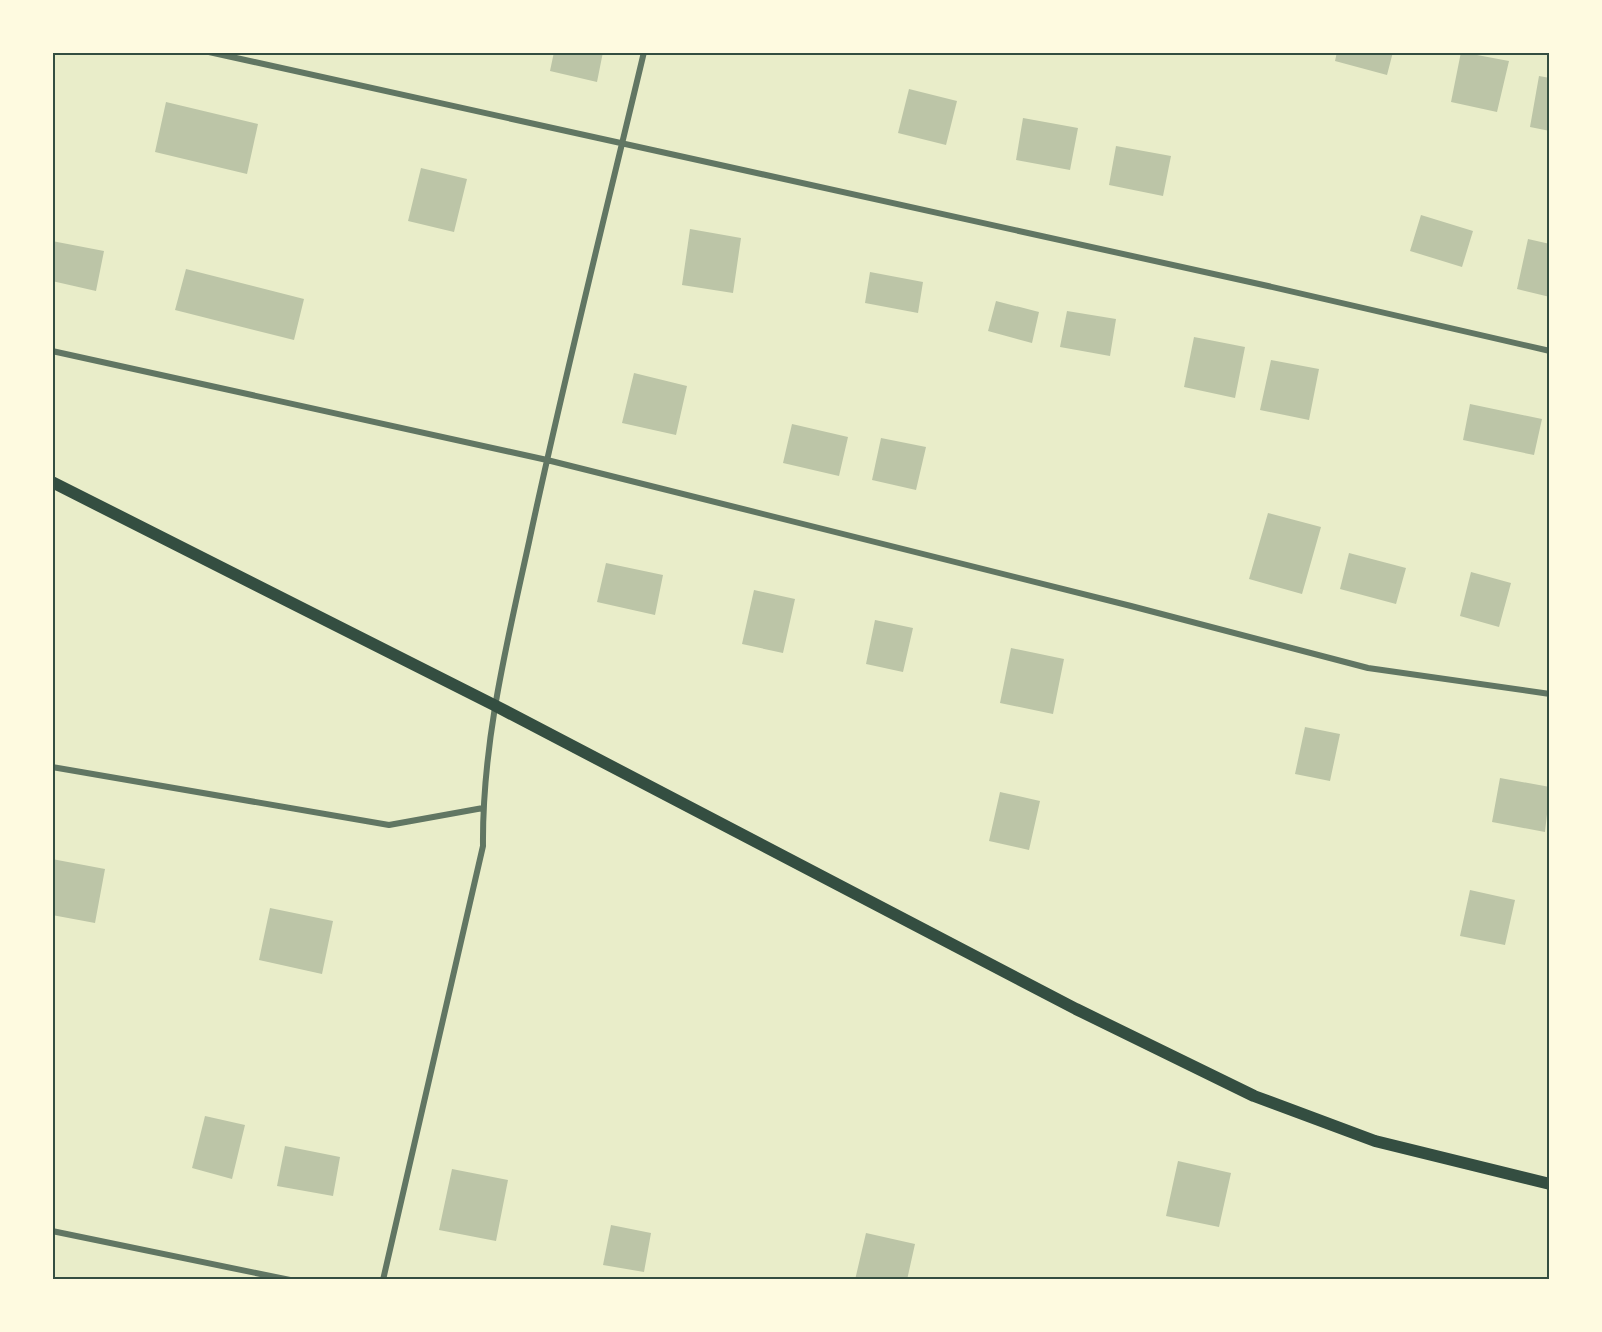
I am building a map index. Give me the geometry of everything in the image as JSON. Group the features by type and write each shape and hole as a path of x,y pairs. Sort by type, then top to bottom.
{"main road":[{"path":"52,482 494,705 1076,1009 1254,1096 1375,1141 1550,1184"}],"street":[{"path":"209,52 623,142 1550,351"},
{"path":"382,1280 483,846 483,808 494,705 547,460 644,52"},
{"path":"52,351 547,460 1368,668 1550,694"},
{"path":"52,767 389,825 483,808"},
{"path":"52,1231 290,1280"}],"building":[{"path":"554,52 603,52 597,82 550,71"},
{"path":"1337,52 1393,52 1387,75 1335,61"},
{"path":"1461,52 1509,61 1497,112 1451,102"},
{"path":"1539,76 1550,78 1550,131 1530,127"},
{"path":"909,89 957,101 946,145 898,133"},
{"path":"166,102 258,124 247,174 155,152"},
{"path":"1023,118 1078,128 1070,170 1016,160"},
{"path":"1116,146 1171,156 1163,196 1109,185"},
{"path":"421,168 467,179 454,232 408,221"},
{"path":"1421,215 1473,231 1462,267 1410,251"},
{"path":"690,229 741,238 733,293 682,285"},
{"path":"1528,239 1550,244 1550,297 1517,289"},
{"path":"52,241 104,251 96,291 52,281"},
{"path":"186,269 304,299 294,340 175,310"},
{"path":"870,272 923,282 918,313 865,303"},
{"path":"996,301 1039,312 1032,343 988,331"},
{"path":"1067,311 1116,319 1110,356 1060,347"},
{"path":"1194,337 1245,347 1235,398 1184,387"},
{"path":"1271,360 1319,369 1309,420 1260,410"},
{"path":"634,373 687,386 676,435 622,423"},
{"path":"1470,404 1542,419 1534,455 1463,440"},
{"path":"792,424 848,437 839,476 783,463"},
{"path":"881,438 926,447 916,490 872,480"},
{"path":"1268,513 1321,527 1302,594 1249,579"},
{"path":"1349,553 1406,568 1396,604 1340,589"},
{"path":"606,563 663,575 655,615 597,602"},
{"path":"1471,572 1511,583 1499,627 1460,616"},
{"path":"754,590 795,599 783,653 742,644"},
{"path":"875,620 913,628 903,672 866,664"},
{"path":"1011,648 1064,659 1053,714 1000,703"},
{"path":"1305,727 1340,734 1330,781 1295,774"},
{"path":"1500,778 1550,787 1545,832 1492,822"},
{"path":"1000,792 1040,801 1029,850 989,841"},
{"path":"52,859 105,869 95,923 52,915"},
{"path":"1470,890 1515,900 1505,945 1460,936"},
{"path":"270,908 333,921 322,974 259,960"},
{"path":"205,1116 245,1125 232,1179 192,1168"},
{"path":"285,1146 340,1157 333,1196 277,1186"},
{"path":"1178,1161 1231,1173 1219,1227 1166,1216"},
{"path":"452,1169 508,1180 496,1241 439,1230"},
{"path":"611,1225 651,1233 644,1272 603,1265"},
{"path":"866,1233 915,1244 907,1280 855,1280"}]}
